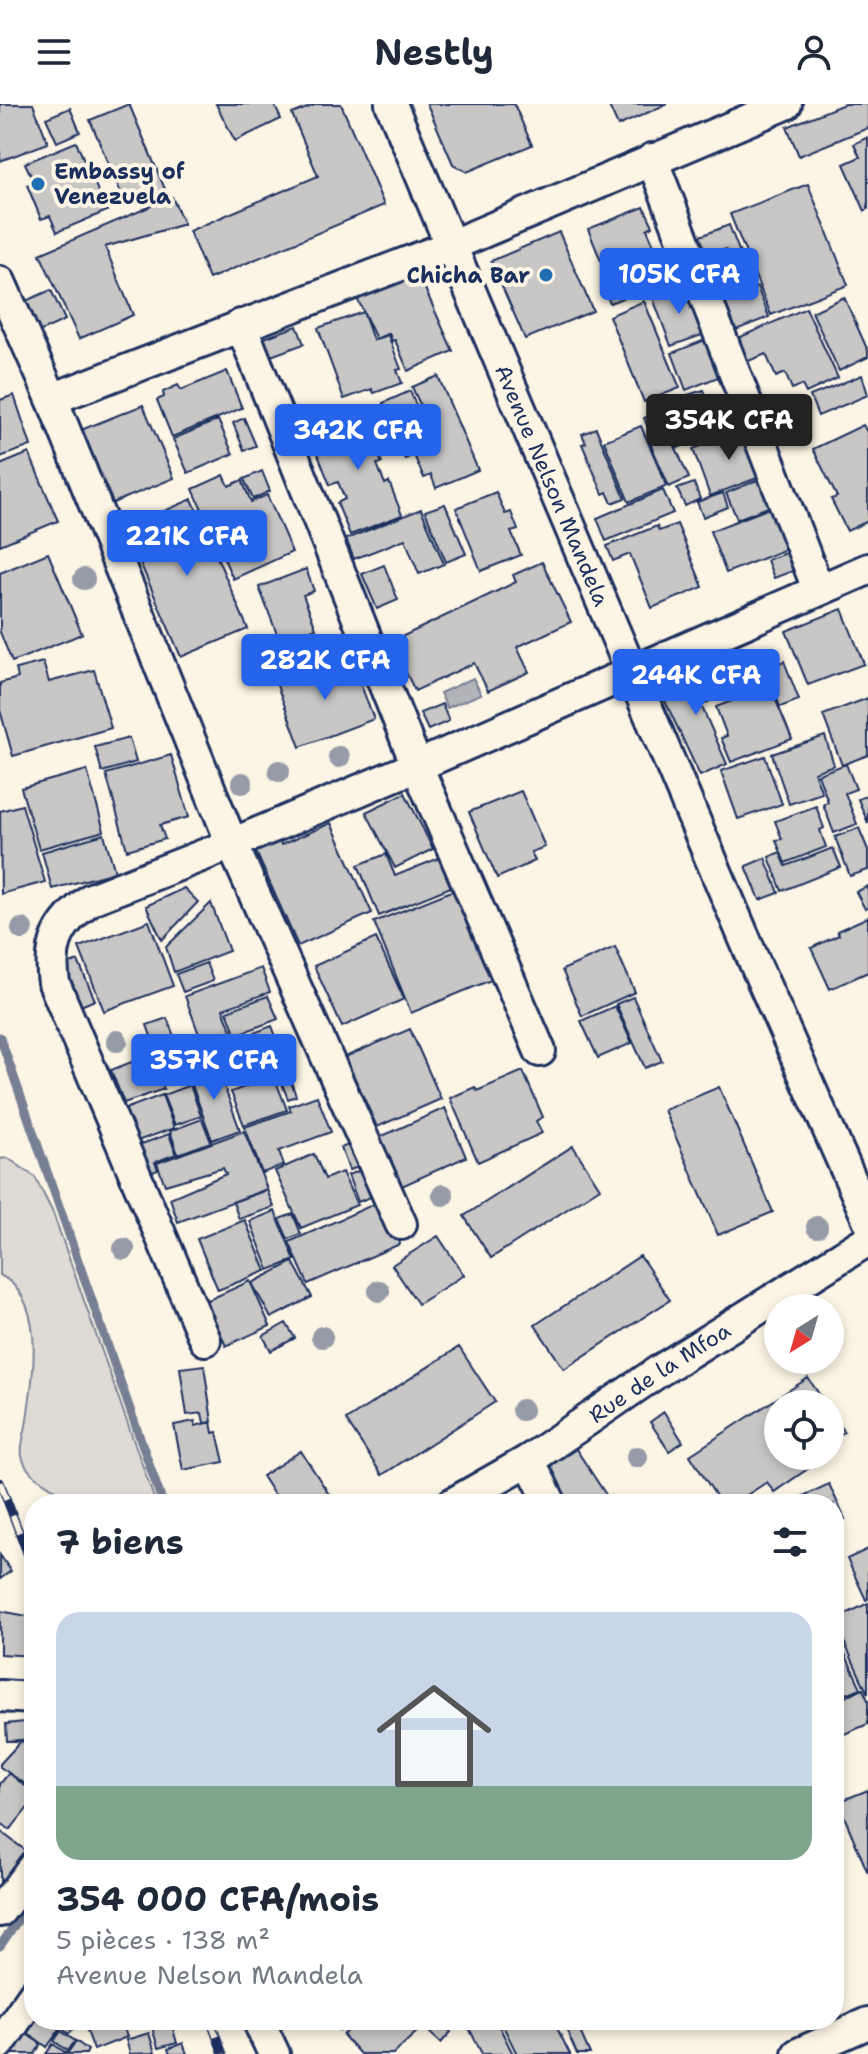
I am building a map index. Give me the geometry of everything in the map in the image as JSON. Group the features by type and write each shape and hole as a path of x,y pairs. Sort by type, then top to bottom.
{"street":[{"name":"Avenue Nelson Mandela","path":"391,104 757,968 868,1219"},
{"path":"52,399 450,246 786,104"},
{"path":"652,159 818,589"},
{"path":"0,282 52,399 232,844 401,1224"},
{"path":"241,325 417,766 540,1051"},
{"path":"205,1340 54,983 51,959 56,937 71,913 91,899 417,766 868,569"},
{"name":"Rue de la Mfoa","path":"470,1494 529,1460 659,1371 868,1240"},
{"path":"529,1460 546,1494"},
{"path":"0,1696 24,1697"},
{"path":"0,1911 24,1879"},
{"path":"0,2043 24,2008"},
{"path":"798,2054 868,2023"},
{"path":"263,2030 274,2054"}],"shaded area":[{"path":"473,678 481,694 447,708 440,693"},
{"path":"8,1158 35,1177 53,1213 152,1494 60,1494 25,1465 22,1447 32,1382 33,1340 25,1302 15,1286 0,1275 0,1159"}],"building":[{"path":"0,104 33,104 48,143 0,161"},
{"path":"129,104 165,189 126,205 90,120"},
{"path":"216,104 274,104 281,119 235,141"},
{"path":"317,104 341,104 384,205 209,279 189,231 318,176 292,114"},
{"path":"427,104 514,104 532,145 467,172 453,164"},
{"path":"608,104 667,104 618,126"},
{"path":"844,104 868,104 868,128 799,156 787,127"},
{"path":"70,108 80,132 57,142 46,118"},
{"path":"868,137 868,209 865,211 844,164 860,157 854,144"},
{"path":"76,142 107,211 57,232 50,216 41,219 27,185 34,182 25,163"},
{"path":"808,184 848,285 771,315 730,214"},
{"path":"172,197 184,224 105,247 133,315 79,339 40,254"},
{"path":"644,207 653,226 647,229 656,250 643,255 641,251 603,266 588,229"},
{"path":"729,225 745,266 735,270 726,249 703,258 695,238"},
{"path":"559,232 593,311 525,339 491,261"},
{"path":"641,253 647,270 654,267 660,283 610,303 603,288 610,285 603,268"},
{"path":"673,258 683,282 669,288 660,264"},
{"path":"734,268 744,292 757,287 769,317 736,330 714,275"},
{"path":"417,271 453,351 408,371 389,333 376,339 357,298"},
{"path":"687,285 705,334 671,346 653,298"},
{"path":"51,290 65,320 37,333 23,302"},
{"path":"844,297 868,357 839,371 812,312"},
{"path":"644,301 680,388 644,402 609,316"},
{"path":"806,308 838,378 806,393 802,385 792,389 785,373 776,377 766,354 746,362 736,339"},
{"path":"363,312 373,340 388,335 401,369 397,370 402,383 344,399 318,328"},
{"path":"297,326 304,344 271,356 264,338"},
{"path":"710,338 723,375 686,390 672,353"},
{"path":"227,371 242,408 172,437 157,400 164,397 163,392 178,385 181,390"},
{"path":"862,375 868,395 818,416 810,396"},
{"path":"438,376 478,470 436,488 431,475 424,478 414,455 405,459 394,434 403,430 400,423 424,413 412,387"},
{"path":"704,390 713,414 736,405 742,423 698,440 681,397"},
{"path":"410,391 418,410 402,417 398,408 387,412 383,403"},
{"path":"14,395 31,446 0,457 0,400"},
{"path":"679,404 694,441 678,448 671,431 652,438 644,418"},
{"path":"143,405 174,478 113,503 81,430"},
{"path":"377,411 386,434 372,439 382,463 377,464 385,484 389,482 402,515 350,535 337,503 345,499 338,482 330,485 311,437"},
{"path":"244,418 256,446 244,450 233,423"},
{"path":"218,420 233,454 188,473 173,439"},
{"path":"863,425 868,434 868,521 847,531 831,499 837,497 813,449"},
{"path":"641,426 667,486 629,502 604,441"},
{"path":"596,428 625,498 612,503 607,492 603,494 582,444 586,443 582,434"},
{"path":"747,428 765,475 710,496 693,449"},
{"path":"669,432 689,478 669,487 649,440"},
{"path":"29,453 58,521 0,545 0,465"},
{"path":"262,471 270,491 253,499 244,479"},
{"path":"224,475 229,486 242,480 251,502 267,495 292,552 233,579 193,489"},
{"path":"765,477 776,504 737,519 726,493"},
{"path":"694,483 700,499 685,506 677,489"},
{"path":"663,490 673,513 606,541 597,518"},
{"path":"496,492 505,514 511,512 518,530 511,532 521,555 481,571 456,508"},
{"path":"723,493 728,507 703,517 697,502"},
{"path":"192,499 248,629 181,657 125,528"},
{"path":"445,504 466,554 446,562 425,511"},
{"path":"770,508 786,549 726,573 710,531"},
{"path":"421,509 444,564 419,574 405,539 354,559 346,539"},
{"path":"677,524 703,587 652,608 630,554 613,561 607,546 657,526 659,531"},
{"path":"796,549 803,567 774,578 767,560"},
{"path":"48,553 82,634 12,662 0,632 0,573"},
{"path":"542,562 571,622 517,647 529,672 488,691 474,663 415,691 391,642 516,582 513,575"},
{"path":"384,565 398,600 377,609 362,574"},
{"path":"306,569 314,591 303,595 316,628 280,642 259,587"},
{"path":"842,609 864,664 808,685 786,631"},
{"path":"277,636 280,646 308,636 318,662 277,678 263,641"},
{"path":"733,654 745,682 724,691 712,662"},
{"path":"350,657 374,719 300,747 275,680 288,676 289,680"},
{"path":"784,661 799,700 780,707 772,684 761,689 755,672"},
{"path":"43,662 49,682 94,670 111,728 13,756 0,710 0,683 18,678 16,669"},
{"path":"710,665 723,695 701,705 727,764 700,776 659,688"},
{"path":"770,686 792,739 731,762 721,738 727,736 716,707"},
{"path":"868,698 868,755 842,765 823,715"},
{"path":"442,704 449,721 428,730 420,713"},
{"path":"825,736 834,765 814,772 822,793 789,804 772,754"},
{"path":"129,738 136,762 102,772 95,747"},
{"path":"171,755 189,817 160,825 165,839 127,850 106,774"},
{"path":"765,756 782,804 738,819 721,771"},
{"path":"846,764 856,789 845,793 857,824 834,833 823,804 828,802 818,774"},
{"path":"87,770 104,831 39,849 21,788"},
{"path":"521,791 545,847 531,852 535,861 497,878 469,812"},
{"path":"405,793 433,849 395,868 366,812"},
{"path":"868,795 868,823 858,799"},
{"path":"22,805 45,882 1,894 0,811"},
{"path":"816,806 824,828 820,830 826,847 785,863 776,840 782,839 775,821"},
{"path":"331,823 372,913 298,946 252,843 275,832 281,845"},
{"path":"859,828 868,850 868,870 850,876 835,837"},
{"path":"104,834 115,872 52,889 42,852"},
{"path":"833,848 841,867 782,891 769,857 780,852 786,866"},
{"path":"386,854 395,876 439,858 451,887 379,916 358,865"},
{"path":"765,858 779,893 760,900 746,866"},
{"path":"868,886 868,908 865,909 856,892"},
{"path":"184,888 198,902 162,940 146,906"},
{"path":"454,890 491,980 411,1013 374,922"},
{"path":"211,903 229,951 174,972 166,947"},
{"path":"868,917 868,972 830,989 811,948 839,935 837,931"},
{"path":"149,921 173,986 104,1011 79,947"},
{"path":"376,938 404,999 342,1027 314,966"},
{"path":"615,947 635,992 582,1016 562,970"},
{"path":"78,961 95,1000 76,1008 59,968"},
{"path":"206,963 213,981 183,992 176,974"},
{"path":"261,968 270,992 223,1009 234,1037 204,1048 185,996"},
{"path":"268,996 278,1019 236,1035 227,1011"},
{"path":"633,997 662,1061 645,1068 616,1004"},
{"path":"615,1006 632,1043 598,1058 581,1021"},
{"path":"167,1018 178,1047 158,1055 147,1025"},
{"path":"272,1026 288,1068 238,1086 222,1045"},
{"path":"410,1029 441,1099 377,1127 345,1057"},
{"path":"181,1048 190,1070 171,1077 162,1055"},
{"path":"152,1054 164,1089 124,1103 111,1070"},
{"path":"216,1064 240,1130 212,1140 188,1074"},
{"path":"523,1071 543,1117 536,1121 542,1133 478,1162 450,1098 475,1087 477,1091"},
{"path":"288,1073 296,1096 288,1099 279,1076"},
{"path":"274,1076 287,1110 244,1125 231,1092"},
{"path":"190,1085 201,1116 175,1125 163,1095"},
{"path":"719,1087 773,1212 718,1235 664,1110"},
{"path":"162,1095 174,1128 126,1145 114,1113"},
{"path":"317,1096 331,1132 279,1151 284,1165 262,1173 245,1127 291,1111 289,1106"},
{"path":"445,1108 466,1157 402,1186 380,1137"},
{"path":"202,1119 211,1142 178,1154 170,1131"},
{"path":"244,1131 267,1189 178,1222 170,1198 226,1174 223,1168 165,1185 157,1163"},
{"path":"169,1134 176,1154 155,1162 158,1170 147,1174 136,1146"},
{"path":"357,1141 365,1165 349,1170 341,1148"},
{"path":"573,1146 600,1188 491,1258 464,1216"},
{"path":"314,1154 325,1179 342,1172 357,1205 301,1228 275,1171"},
{"path":"363,1169 373,1196 358,1202 348,1175"},
{"path":"267,1190 274,1207 239,1219 233,1202"},
{"path":"381,1201 400,1244 308,1284 289,1242"},
{"path":"275,1211 295,1260 269,1270 250,1221"},
{"path":"293,1214 301,1234 288,1239 279,1219"},
{"path":"245,1220 266,1271 218,1290 197,1239"},
{"path":"438,1236 464,1275 418,1304 392,1265"},
{"path":"640,1256 670,1300 564,1369 535,1325"},
{"path":"293,1262 312,1297 271,1318 252,1283"},
{"path":"250,1281 270,1326 226,1346 206,1301"},
{"path":"286,1323 295,1338 271,1351 263,1336"},
{"path":"459,1347 495,1402 382,1475 346,1420"},
{"path":"204,1365 212,1422 204,1423 202,1413 187,1415 180,1368"},
{"path":"808,1378 816,1390 790,1390"},
{"path":"764,1407 764,1470 806,1470 774,1492 767,1482 748,1494 715,1494 690,1455"},
{"path":"664,1412 683,1442 669,1451 650,1422"},
{"path":"195,1421 195,1426 211,1422 213,1433 217,1432 224,1462 183,1470 174,1425"},
{"path":"576,1449 605,1494 560,1494 544,1470"},
{"path":"301,1451 329,1494 274,1494 262,1476"},
{"path":"829,1484 834,1494 808,1494"},
{"path":"868,1549 868,1599 866,1600 847,1559"},
{"path":"0,1555 11,1571 0,1579"},
{"path":"868,1603 868,1694 844,1642 844,1615"},
{"path":"0,1611 24,1615 24,1655 0,1654"},
{"path":"844,1651 861,1688 844,1695"},
{"path":"863,1689 868,1700 868,1724 844,1734 844,1698"},
{"path":"24,1722 24,1740 7,1741 6,1724"},
{"path":"22,1740 24,1783 0,1764"},
{"path":"9,1773 24,1785 24,1812 10,1830 0,1822 0,1784"},
{"path":"868,1790 868,1873 844,1816 844,1800"},
{"path":"0,1831 24,1849 24,1854 0,1884"},
{"path":"24,2030 59,2030 47,2047"},
{"path":"87,2030 125,2030 127,2037 94,2050"},
{"path":"153,2030 173,2030 177,2043 158,2048"},
{"path":"349,2030 419,2030 393,2054 360,2054 343,2035"},
{"path":"427,2030 449,2030 451,2032 441,2043"},
{"path":"470,2030 501,2030 513,2054 482,2054"},
{"path":"505,2030 558,2030 570,2054 517,2054"},
{"path":"566,2030 579,2030 590,2054 577,2054"},
{"path":"22,2031 41,2044 35,2054 9,2054"},
{"path":"61,2031 75,2041 68,2051 54,2041"},
{"path":"149,2033 155,2053 130,2054 126,2040"},
{"path":"76,2041 88,2050 86,2054 67,2054"},
{"path":"183,2043 187,2054 170,2054 168,2049"},
{"path":"53,2044 66,2053 46,2054"}],"waterway":[{"path":"0,1037 160,1494"},
{"path":"0,1946 24,1911"}],"railway":[{"path":"0,1482 24,1545"},
{"path":"214,2030 223,2054"}],"place":[{"name":"Embassy of Venezuela","path":"38,184"},
{"name":"Chicha Bar","path":"546,275"}]}
